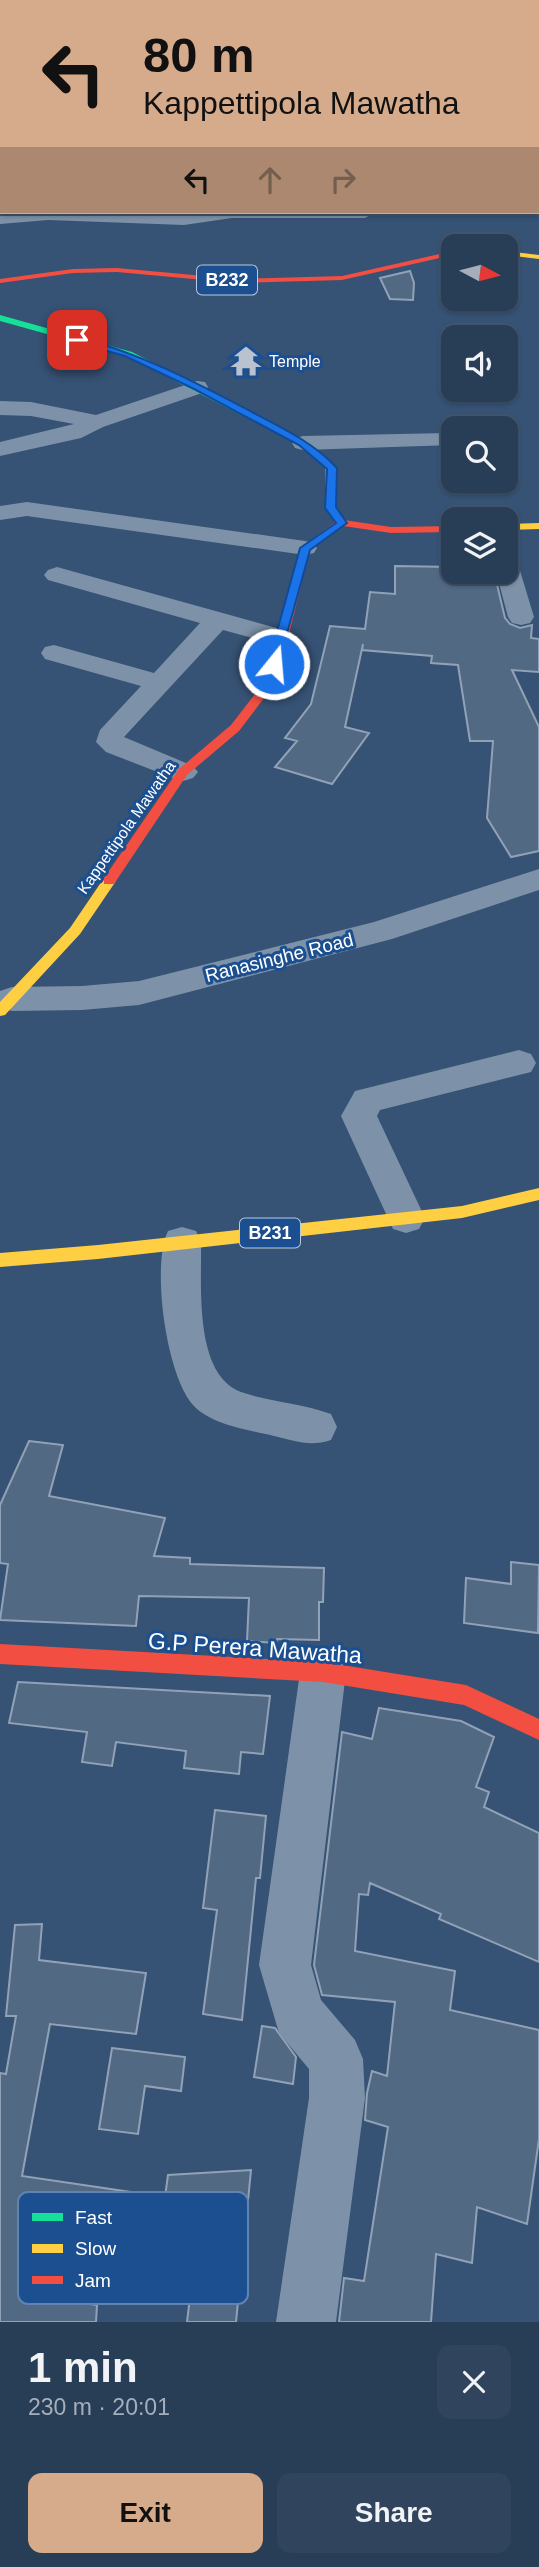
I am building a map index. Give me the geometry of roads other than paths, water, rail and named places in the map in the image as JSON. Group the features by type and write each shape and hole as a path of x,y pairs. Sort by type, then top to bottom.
{"street":[{"path":"0,219 48,215 184,220 232,214"},
{"path":"518,254 539,257"},
{"name":"B232","path":"0,281 73,271 117,270 237,281 342,278 441,256"},
{"path":"0,318 129,354 303,443 332,468 330,508 341,523"},
{"path":"0,449 72,433 197,387"},
{"path":"0,408 31,408 97,422"},
{"path":"303,443 441,440"},
{"path":"0,513 27,509 305,548 341,523 391,530 441,529"},
{"path":"518,527 539,526"},
{"name":"Kappettipola Mawatha","path":"6,1005 75,931 183,772 235,728 265,689 282,638 305,548"},
{"path":"57,575 282,638"},
{"path":"512,584 521,617"},
{"path":"183,772 110,742 110,736 218,620"},
{"path":"54,653 160,683"},
{"name":"Ranasinghe Road","path":"6,1005 139,993 381,931 539,879"},
{"path":"406,1218 359,1116 368,1100 519,1063"},
{"name":"B231","path":"0,1260 462,1212 539,1194"},
{"path":"182,1242 186,1347 201,1385 223,1404 316,1427"},
{"name":"G.P Perera Mawatha","path":"0,1654 323,1672 466,1695 539,1730"},
{"path":"306,2322 337,2098 336,2059 298,2014 285,1965 323,1672"}],"place":[{"name":"Temple","path":"246,361"}]}
